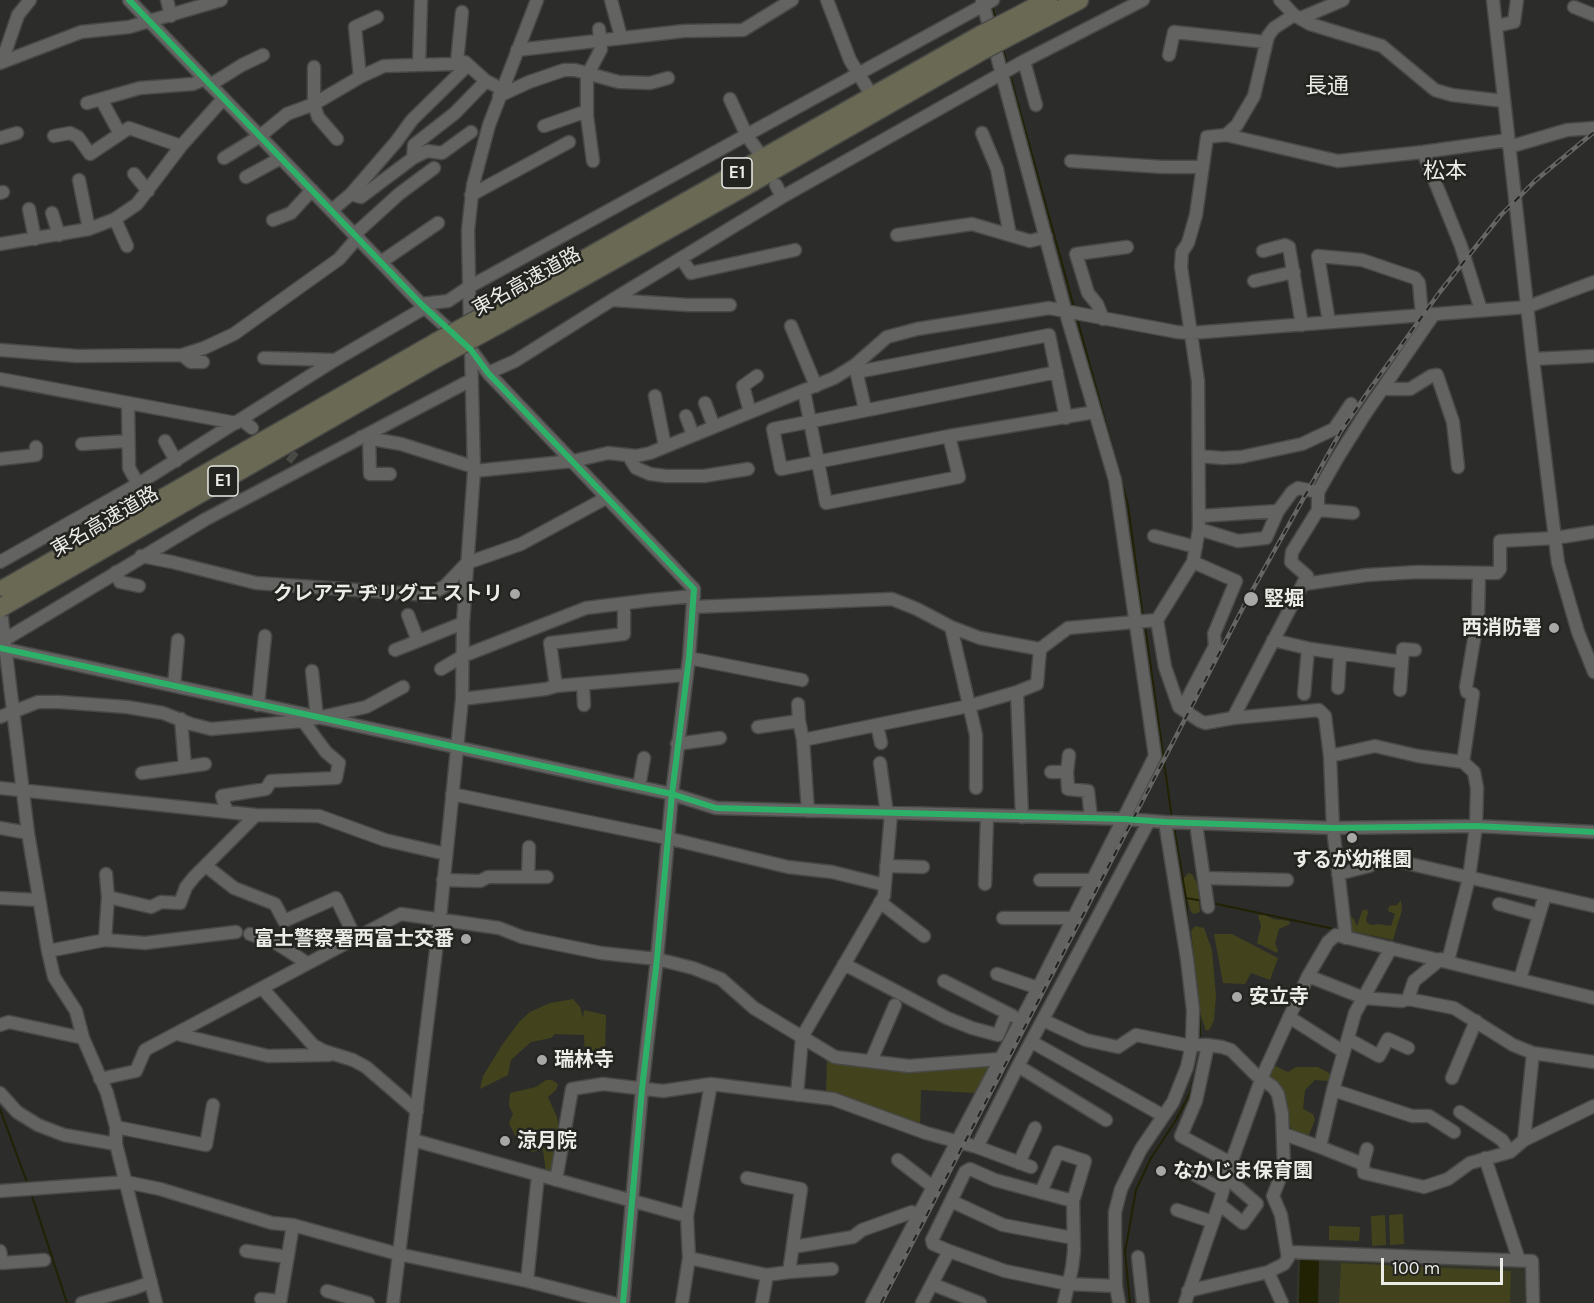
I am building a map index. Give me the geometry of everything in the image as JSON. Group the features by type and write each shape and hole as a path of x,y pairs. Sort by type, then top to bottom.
{"highway":[{"name":"東名高速道路","path":"1023,21 1048,0"},
{"name":"東名高速道路","path":"2,599 983,42 1023,21 1079,0"}],"street":[{"path":"129,0 381,262 471,350 488,373 694,590 689,658 677,744 657,959 642,1089 623,1303"},
{"path":"167,0 171,16"},
{"path":"419,65 421,0"},
{"path":"393,1303 440,918 462,699 463,623 474,469 468,230 471,195 489,125 537,0"},
{"path":"611,0 621,37"},
{"path":"517,50 600,34 621,37 684,31 743,30 792,0"},
{"path":"827,0 857,74 869,91"},
{"path":"488,373 515,361 681,258 779,191 895,133 1024,61 1143,0"},
{"path":"1280,0 1297,16 1310,24 1382,46 1435,90 1452,95 1504,100"},
{"path":"1226,135 1237,125 1254,96 1266,42 1274,28 1297,16 1344,0"},
{"path":"1493,0 1555,538 1565,591 1594,672"},
{"path":"1496,26 1514,22 1516,0"},
{"path":"0,57 6,50 18,15 26,1"},
{"path":"0,63 81,32 129,27 214,1"},
{"path":"0,562 243,423 335,360 424,305 448,301 469,287 747,136 986,2 1000,74 1115,480 1145,622 1155,756 1038,988 872,1303"},
{"path":"1574,7 1594,15"},
{"path":"332,210 351,194 462,63 462,12"},
{"path":"360,77 355,27 377,17"},
{"path":"1169,55 1174,32 1266,42"},
{"path":"593,161 587,111 588,74 602,49 600,34"},
{"path":"87,103 140,88 208,82 263,55"},
{"path":"1024,61 1036,105"},
{"path":"224,158 260,136 287,114 314,104 384,66 462,63 500,93"},
{"path":"314,67 314,104 318,117 337,139"},
{"path":"500,93 548,74 575,70 619,82 650,83 668,78"},
{"path":"413,158 414,145 455,113 486,81"},
{"path":"101,99 120,134"},
{"path":"0,244 89,229 115,219 137,204 181,146 223,99"},
{"path":"730,99 747,136 760,153"},
{"path":"544,126 587,111"},
{"path":"887,122 895,133"},
{"path":"803,740 969,706 1037,684 1040,650 1068,628 1145,622 1193,562 1199,523 1198,381 1181,267 1182,252 1188,243 1196,215 1207,137 1226,135 1338,161 1509,144 1567,130 1593,127"},
{"path":"54,136 70,133 78,137 90,154 129,128 181,146"},
{"path":"351,194 361,196 413,158 427,152 442,153 471,132"},
{"path":"0,138 17,133"},
{"path":"982,133 997,169 1010,235"},
{"path":"471,195 569,141"},
{"path":"1424,152 1461,246 1481,310"},
{"path":"246,177 281,158"},
{"path":"1071,161 1163,167 1203,167"},
{"path":"0,350 77,356 183,355 204,348 234,334 339,259 356,236 399,194 434,168"},
{"path":"134,174 148,191"},
{"path":"79,180 89,229"},
{"path":"273,220 291,213 312,190"},
{"path":"29,209 35,239"},
{"path":"52,213 59,235"},
{"path":"115,219 128,246"},
{"path":"381,262 438,223"},
{"path":"897,235 972,224 1030,241 1046,237"},
{"path":"1263,251 1285,245 1288,247 1302,325"},
{"path":"1103,319 1097,304 1088,293 1076,254 1127,248"},
{"path":"681,258 691,273 795,250"},
{"path":"1233,718 1304,584 1307,576 1291,562 1292,552 1318,510 1318,492 1428,314 1419,283 1415,278 1362,260 1318,256 1329,322"},
{"path":"1254,281 1294,272"},
{"path":"856,368 887,337 899,333 1049,308 1191,333 1527,306 1594,282"},
{"path":"612,300 730,305"},
{"path":"791,326 810,389 808,421 826,503 959,477 949,436"},
{"path":"365,438 401,444 474,469 573,461 608,453 636,456 810,389 856,368 1049,335 1066,418"},
{"path":"183,355 191,362 202,362"},
{"path":"1533,359 1594,356"},
{"path":"264,358 335,360"},
{"path":"856,368 865,409"},
{"path":"1057,372 773,429 781,469 949,436 1095,412"},
{"path":"1383,389 1410,389 1431,376 1437,375 1453,422 1458,467"},
{"path":"750,412 743,386 758,376"},
{"path":"0,379 243,423"},
{"path":"3,646 141,556 268,487 300,462 365,438 471,380"},
{"path":"655,396 665,446"},
{"path":"705,403 714,427"},
{"path":"128,404 129,468 138,484"},
{"path":"1199,456 1241,457 1302,444 1334,429 1351,404"},
{"path":"686,416 693,435"},
{"path":"365,438 370,474 390,474"},
{"path":"82,444 128,441"},
{"path":"165,441 176,461"},
{"path":"0,459 36,455 36,447"},
{"path":"628,454 636,468 666,477 704,476 748,469"},
{"path":"1199,523 1238,542 1266,538 1278,511 1292,492 1298,488 1318,492"},
{"path":"141,556 256,583 429,595 445,586 467,563 521,544 606,498"},
{"path":"1318,510 1353,513"},
{"path":"1199,523 1278,511"},
{"path":"1304,584 1367,575 1418,572 1497,573 1500,569 1500,541 1555,538 1594,532"},
{"path":"1154,536 1196,547"},
{"path":"1182,709 1215,646 1214,634 1236,581 1193,562"},
{"path":"116,572 120,582 140,586"},
{"path":"1463,762 1473,694 1467,692 1466,687 1478,616 1479,574"},
{"path":"2,599 3,646 28,833 48,951 54,977 76,1011 83,1038 107,1094 116,1127 116,1144 156,1303"},
{"path":"441,669 463,656 586,608 624,604 892,599 980,638 1040,650"},
{"path":"556,686 550,643 624,634 624,604"},
{"path":"408,615 418,641"},
{"path":"1145,622 1165,667 1179,707 1205,723 1319,710 1325,716 1330,756 1333,828 1346,938"},
{"path":"395,650 463,623"},
{"path":"951,627 976,735 976,788"},
{"path":"258,705 265,636"},
{"path":"174,686 178,640"},
{"path":"1273,640 1308,648 1402,662"},
{"path":"3,646 258,705 639,787 716,808 1125,819 1193,824 1333,828 1476,826 1594,832"},
{"path":"1304,694 1308,648"},
{"path":"1400,690 1402,649 1415,650"},
{"path":"1338,688 1340,653"},
{"path":"689,658 802,680"},
{"path":"312,671 317,718"},
{"path":"462,699 546,690 556,686 685,675"},
{"path":"583,684 584,705"},
{"path":"0,717 38,702 59,702 127,707 163,713 211,729 317,718 366,707 404,687"},
{"path":"1017,692 1022,817"},
{"path":"798,704 808,811"},
{"path":"181,719 185,767"},
{"path":"227,812 222,796 266,789 271,781 336,778 339,763 326,752 303,721"},
{"path":"758,728 799,721"},
{"path":"877,725 881,743"},
{"path":"677,744 720,738"},
{"path":"1330,756 1375,746 1418,756 1463,762 1474,772 1477,779 1476,826 1469,878 1445,960 1414,981 1408,999"},
{"path":"1069,755 1068,789 1088,791 1090,819"},
{"path":"639,787 644,758"},
{"path":"142,773 205,764"},
{"path":"797,1095 802,1037 884,896 889,814 880,764"},
{"path":"1051,772 1067,772"},
{"path":"0,788 256,815 319,816 385,840 446,854"},
{"path":"452,794 668,838 788,867 832,872 885,885"},
{"path":"108,897 151,908 161,902 180,903 186,887 194,877 256,815"},
{"path":"985,884 987,816"},
{"path":"978,1147 1018,1066 1149,821"},
{"path":"1119,1303 1116,1286 1115,1212 1118,1200 1129,1170 1162,1115 1173,1102 1187,1067 1192,1044 1193,1010 1187,959 1165,822"},
{"path":"1193,824 1208,907"},
{"path":"0,828 28,833"},
{"path":"528,877 529,847"},
{"path":"1338,874 1369,866 1380,860 1393,860 1594,906"},
{"path":"886,866 923,867"},
{"path":"206,867 234,888 275,904 284,921 336,898 355,937"},
{"path":"105,940 108,897 106,874"},
{"path":"443,880 480,881 488,877 548,877"},
{"path":"1204,878 1287,880"},
{"path":"1040,880 1093,880"},
{"path":"1521,976 1545,895"},
{"path":"0,898 38,900"},
{"path":"880,902 924,936"},
{"path":"1499,904 1539,915"},
{"path":"100,1079 136,1071 145,1050 401,914 499,928 522,937 601,953 657,959 693,968 721,979 754,1008 835,1057 909,1066 999,1059"},
{"path":"1003,918 1074,918"},
{"path":"48,951 105,940 145,943 236,932"},
{"path":"250,934 276,943 307,963"},
{"path":"1186,1297 1262,1077 1308,976 1328,942 1336,935 1521,976 1594,998"},
{"path":"1320,1147 1333,1090 1355,1013 1391,948"},
{"path":"844,964 947,1018 972,1028 998,1035 1007,1013"},
{"path":"997,974 1038,988"},
{"path":"1308,976 1364,998 1402,1001 1408,999 1454,1008 1513,1045 1533,1053 1594,1062"},
{"path":"945,981 1020,1020"},
{"path":"262,988 314,1045 353,1059 366,1067 417,1111"},
{"path":"871,1061 895,1005"},
{"path":"1289,1017 1344,1052"},
{"path":"1043,1020 1086,1040 1118,1047 1136,1035 1186,1045 1208,1045 1231,1050 1278,1094 1284,1134 1284,1168 1273,1196 1281,1215 1288,1258 1284,1264 1268,1272 1186,1297"},
{"path":"0,1024 9,1022 83,1038"},
{"path":"1452,1078 1476,1022"},
{"path":"177,1034 268,1056 336,1054"},
{"path":"1348,1039 1378,1056 1388,1039 1408,1048"},
{"path":"1032,1042 1162,1115"},
{"path":"1208,1045 1196,1101 1181,1136 1231,1163"},
{"path":"1524,1140 1533,1053"},
{"path":"1018,1066 1106,1119"},
{"path":"556,1180 572,1089 603,1084 663,1091 711,1084 833,1099 926,1133 957,1140 1025,1165 1035,1128"},
{"path":"682,1303 689,1258 687,1216 711,1084"},
{"path":"1333,1090 1412,1116 1430,1116 1454,1132"},
{"path":"0,1093 16,1112 38,1125 64,1135 116,1144"},
{"path":"116,1127 206,1145 213,1105"},
{"path":"1367,1149 1363,1164 1364,1173 1424,1187 1448,1179 1470,1163 1510,1152 1524,1140 1594,1106"},
{"path":"1460,1112 1503,1140 1510,1152"},
{"path":"1284,1134 1363,1164"},
{"path":"413,1140 687,1216"},
{"path":"1041,1192 1058,1152 1084,1161 1073,1202 1072,1268 1064,1303"},
{"path":"1485,1158 1519,1260"},
{"path":"898,1160 933,1187"},
{"path":"1073,1202 995,1180 969,1169 932,1240 933,1244 1005,1271 1068,1284 1116,1286"},
{"path":"527,1281 538,1175"},
{"path":"1195,1175 1225,1184 1257,1204 1243,1223 1219,1204"},
{"path":"747,1178 801,1189 789,1272"},
{"path":"0,1191 126,1182 160,1189 272,1223 293,1225 398,1254 527,1281 613,1303"},
{"path":"951,1202 1003,1225 1073,1238"},
{"path":"1177,1210 1213,1222"},
{"path":"793,1247 853,1237 862,1230 912,1212 918,1214"},
{"path":"261,1299 280,1302 293,1225"},
{"path":"0,1251 2,1263 44,1260"},
{"path":"246,1251 288,1257"},
{"path":"922,1303 949,1251"},
{"path":"1288,1252 1532,1261 1533,1303"},
{"path":"1138,1257 1143,1303"},
{"path":"689,1258 767,1275 832,1269"},
{"path":"1268,1272 1282,1303"},
{"path":"762,1303 767,1275"},
{"path":"82,1303 151,1282"},
{"path":"932,1284 980,1303"},
{"path":"327,1291 368,1303"}],"shaded area":[{"path":"1188,873 1192,874 1198,885 1200,912 1194,914 1191,912 1184,887 1184,878"},
{"path":"1401,900 1402,910 1393,940 1351,931 1348,914 1357,926 1362,911 1367,909 1367,923 1391,926 1395,914 1388,911 1389,906 1397,905"},
{"path":"1258,915 1289,921 1290,924 1279,929 1275,944 1277,953 1257,943 1261,926"},
{"path":"1195,926 1204,928 1212,950 1216,996 1214,1020 1210,1029 1206,1031 1201,1016 1191,931"},
{"path":"1214,934 1232,934 1278,958 1270,980 1251,973 1245,984 1223,983"},
{"path":"573,999 580,1007 583,1018 584,1010 606,1015 605,1056 585,1054 584,1035 555,1034 551,1038 531,1042 511,1060 508,1075 480,1089 483,1076 519,1022 530,1012 550,1003"},
{"path":"827,1059 890,1069 992,1066 975,1093 921,1090 920,1129 826,1093"},
{"path":"1271,1064 1288,1072 1296,1067 1318,1067 1333,1077 1328,1081 1315,1080 1305,1090 1303,1109 1313,1114 1315,1120 1308,1137 1292,1132 1280,1089 1274,1079 1266,1074"},
{"path":"546,1080 552,1080 558,1084 556,1090 548,1097 557,1117 559,1130 556,1171 546,1172 543,1150 531,1152 515,1136 509,1123 513,1114 509,1106 510,1093 536,1087"},
{"path":"1403,1214 1404,1244 1390,1245 1389,1215"},
{"path":"1385,1215 1386,1245 1372,1246 1371,1216"},
{"path":"1329,1226 1360,1227 1359,1241 1329,1240"},
{"path":"1298,1255 1528,1266 1528,1303 1296,1303"},
{"path":"1300,1260 1319,1260 1318,1303 1299,1303"},
{"path":"1341,1263 1511,1271 1510,1303 1339,1303"}],"waterway":[{"path":"992,6 996,20"},
{"path":"1003,49 1007,64"},
{"path":"1010,75 1074,307"},
{"path":"1077,318 1128,505 1143,617"},
{"path":"1145,625 1172,819"},
{"path":"1174,827 1186,898 1188,925"},
{"path":"1186,898 1203,901"},
{"path":"1212,903 1339,930"},
{"path":"1196,985 1200,1042"},
{"path":"1130,1303 1125,1252 1136,1190 1151,1158 1176,1120 1190,1093 1198,1065"},
{"path":"0,1109 28,1185"},
{"path":"31,1193 67,1303"}],"tunnel":[{"path":"275,444 295,459"}],"railway":[{"path":"881,1303 1248,598 1341,431 1439,293 1501,215 1536,180 1594,132"}],"cycle path":[{"path":"129,0 421,304 471,350 488,373 694,589 689,658 672,794 642,1089 623,1303"},
{"path":"0,648 672,794 716,808 1125,819 1333,828 1476,826 1594,832"}],"place":[{"name":"クレアテ ヂリグエ ストリ","path":"515,594"},
{"name":"竪堀","path":"1251,599"},
{"name":"西消防署","path":"1554,628"},
{"name":"するが幼稚園","path":"1352,838"},
{"name":"富士警察署西富士交番","path":"466,939"},
{"name":"安立寺","path":"1237,997"},
{"name":"瑞林寺","path":"542,1060"},
{"name":"涼月院","path":"505,1141"},
{"name":"なかじま保育園","path":"1161,1171"}],"district":[{"name":"長通","path":"1327,87"},
{"name":"松本","path":"1445,172"}]}
